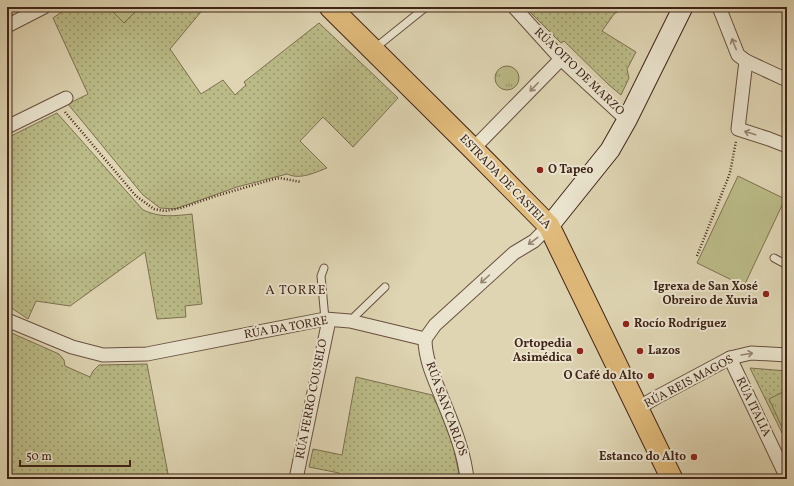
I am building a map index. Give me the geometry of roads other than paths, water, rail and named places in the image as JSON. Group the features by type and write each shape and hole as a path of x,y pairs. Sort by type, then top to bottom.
{"main road":[{"name":"ESTRADA DE CASTELA","path":"337,9 373,49 549,226 672,479"}],"street":[{"path":"7,26 44,7"},
{"name":"RÚA OITO DE MARZO","path":"514,7 561,58 628,120"},
{"path":"425,340 435,325 514,253 534,241 549,226 610,150 628,120 683,7"},
{"path":"719,7 738,55 746,61 787,80"},
{"path":"473,149 561,58"},
{"path":"746,61 738,129 787,146"},
{"path":"7,127 62,100"},
{"name":"RÚA DA TORRE","path":"7,320 72,347 103,355 147,354 327,319 350,321 425,340"},
{"name":"RÚA FERRO COUSELO","path":"296,479 327,319"},
{"name":"RÚA SAN CARLOS","path":"425,340 426,354 464,457 467,479"},
{"name":"RÚA REIS MAGOS","path":"638,408 730,358 751,353 787,354"},
{"name":"RÚA ITALIA","path":"730,358 787,478"}],"lane":[{"path":"373,49 426,7"},
{"path":"774,258 787,265"},
{"path":"324,268 321,276 327,319"},
{"path":"350,321 385,287"}],"place":[{"name":"O Tapeo","path":"540,170"},
{"name":"Igrexa de San Xosé Obreiro de Xuvia","path":"766,294"},
{"name":"Rocío Rodríguez","path":"626,324"},
{"name":"Ortopedia Asimédica","path":"580,351"},
{"name":"Lazos","path":"640,351"},
{"name":"O Café do Alto","path":"651,376"},
{"name":"Estanco do Alto","path":"694,457"}],"district":[{"name":"A TORRE","path":"296,291"}]}
